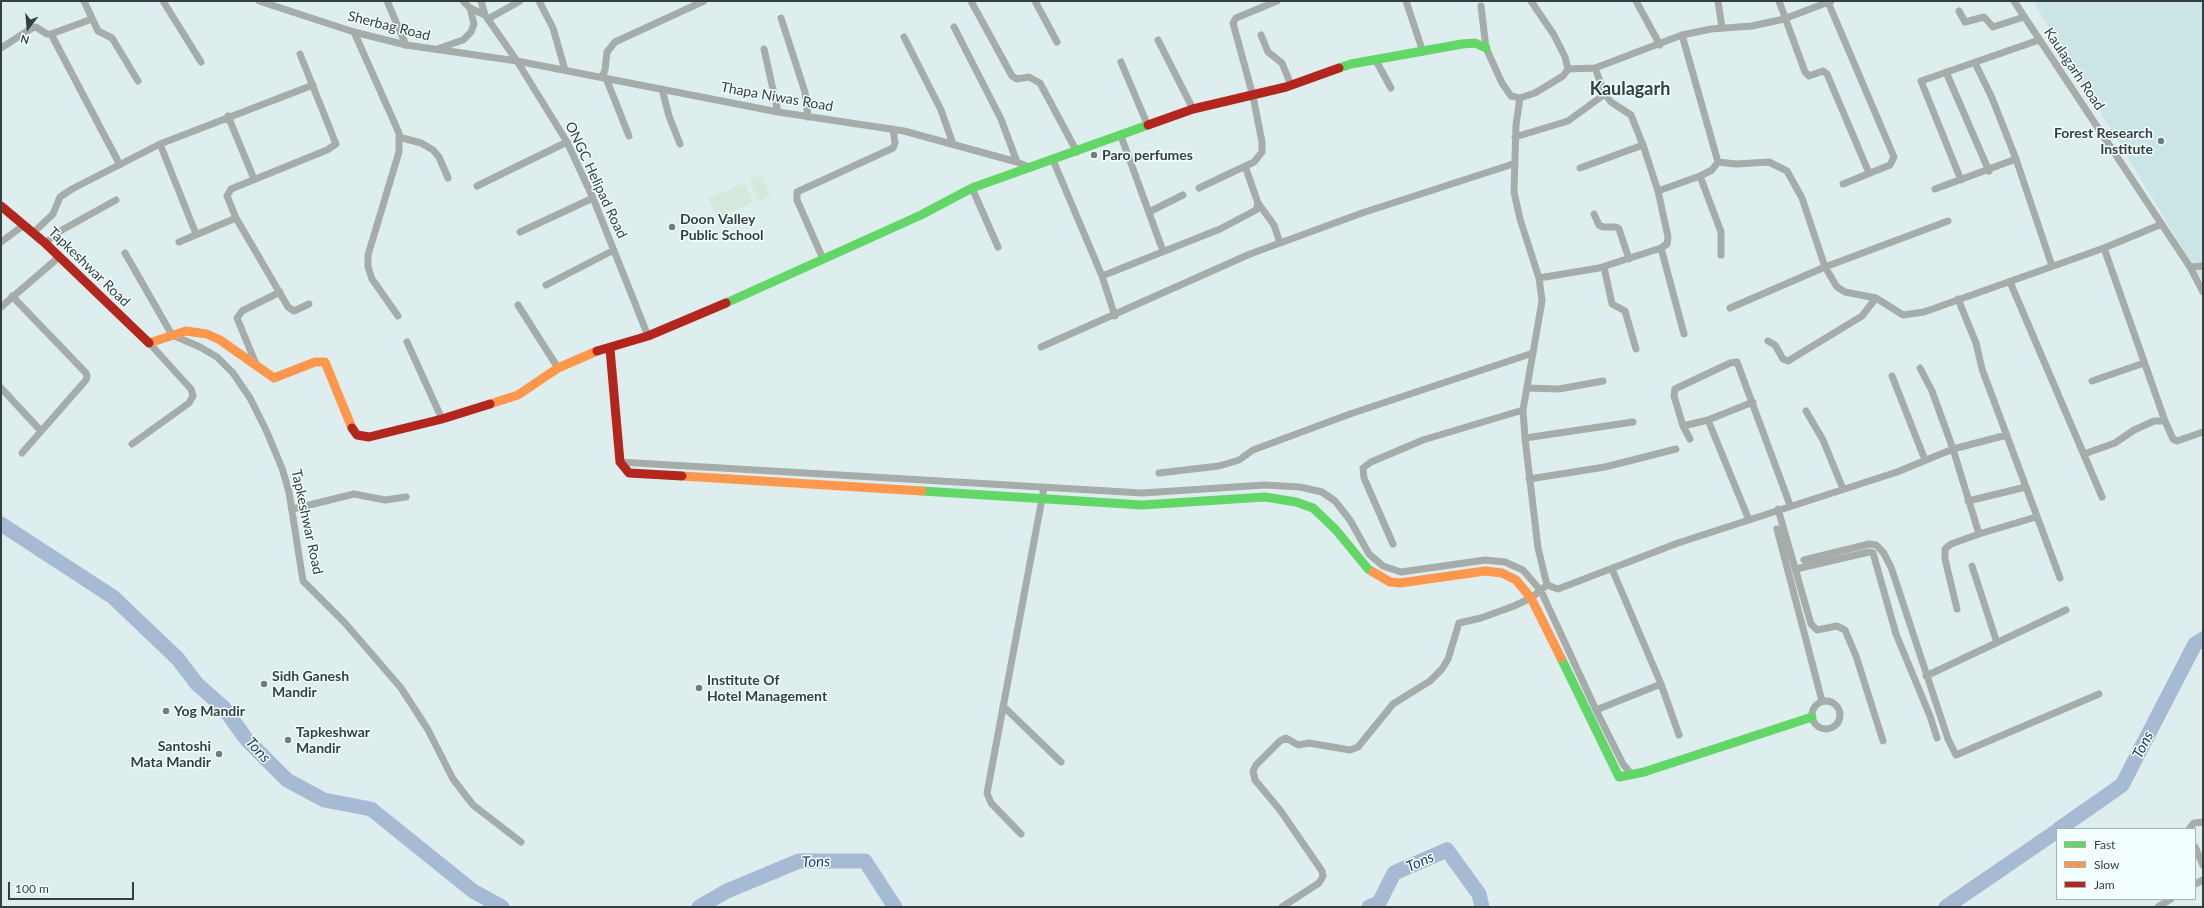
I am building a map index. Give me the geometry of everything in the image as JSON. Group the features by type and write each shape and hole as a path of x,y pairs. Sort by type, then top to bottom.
{"street":[{"path":"84,1 98,31 112,38 138,81"},
{"path":"163,1 201,62"},
{"name":"Sherbag Road","path":"258,1 354,32 406,45 517,61"},
{"path":"387,1 406,45"},
{"path":"463,1 470,8 487,17 520,1"},
{"name":"ONGC Helipad Road","path":"481,1 487,17 517,61 567,142 593,198 648,336"},
{"path":"539,1 553,28 565,70"},
{"path":"629,136 604,78 607,52 612,44 688,4 704,1"},
{"path":"971,1 1012,76 1017,79 1029,77 1040,83 1077,152"},
{"path":"1035,1 1057,42"},
{"path":"1199,188 1259,158 1263,148 1253,96 1233,23 1236,18 1259,4 1277,1"},
{"path":"1406,1 1423,52"},
{"path":"1481,6 1486,48 1505,89 1511,96 1520,98 1535,93 1552,84 1563,76 1568,69 1565,57 1554,35 1531,1"},
{"path":"1636,1 1660,45"},
{"path":"1718,1 1722,28"},
{"path":"1779,1 1784,18 1807,75 1823,71 1828,74 1869,173"},
{"name":"Kaulagarh Road","path":"2014,1 2190,267 2203,292"},
{"path":"1568,69 1595,68 1660,45 1682,35 1722,28 1752,26 1784,18 1829,2 1894,157 1890,166 1843,184"},
{"path":"435,50 462,40 471,32 474,24 470,8"},
{"path":"1959,11 1966,22 1984,18 1993,27 2024,17"},
{"path":"782,18 805,92 808,117"},
{"path":"1,48 32,28 36,27 47,34 51,34 92,19"},
{"path":"954,27 1001,119 1017,162"},
{"path":"354,32 399,137 399,152 368,255 368,267 372,279 398,316"},
{"path":"51,34 120,164"},
{"path":"1261,35 1268,52 1282,63 1291,85"},
{"path":"1682,35 1718,162"},
{"path":"904,37 940,110 953,144"},
{"path":"1158,40 1193,110"},
{"path":"1960,180 1921,83 1924,78 1975,63 2039,40"},
{"path":"132,444 189,403 193,396 191,389 150,344 172,334 186,331 206,334 220,340 257,365 266,374 274,378 316,362 325,362 353,431 362,438 442,419 518,395 558,368 585,355 610,349 648,336 772,283 921,215 972,188 1193,110 1253,96 1291,85 1333,69 1375,59 1475,42 1486,48"},
{"path":"764,49 778,112"},
{"path":"300,54 336,144 327,150 231,189 228,193 236,218 291,310 294,311 309,304"},
{"path":"1375,59 1391,88"},
{"name":"Thapa Niwas Road","path":"517,61 778,112 893,129 953,144 1017,162 1029,167"},
{"path":"1121,62 1148,126"},
{"path":"1975,63 1992,98 2016,159 2052,266"},
{"path":"1539,278 1604,267 1661,248 1666,244 1668,237 1658,192 1632,115 1611,102 1605,94 1595,68"},
{"path":"1946,72 1989,171"},
{"path":"33,233 53,214 60,197 72,189 160,144 228,116 313,84"},
{"path":"662,89 669,116 680,144"},
{"path":"1515,136 1568,121 1605,94"},
{"path":"1520,98 1513,164 1516,204 1539,278 1542,301 1524,410 1525,438 1538,548 1547,585"},
{"path":"228,116 254,179"},
{"path":"823,259 797,200 797,192 893,148 895,143 893,129"},
{"path":"1121,136 1163,251"},
{"path":"399,137 421,143 433,150 439,157 448,178"},
{"path":"478,186 567,142"},
{"path":"160,144 196,234"},
{"path":"1580,168 1643,145"},
{"path":"1935,189 1989,171 2016,159"},
{"path":"1053,160 1102,276 1115,316"},
{"path":"1658,192 1712,170 1718,162"},
{"path":"1718,162 1736,164 1768,162 1775,164 1787,172 1802,198 1825,268 1841,291 1876,298 1896,312 1909,315 1924,312 1958,298 2010,282 2104,248 2162,224"},
{"path":"1041,347 1074,331 1115,316 1217,268 1280,243 1362,213 1513,164"},
{"path":"1245,166 1258,203 1274,225 1280,243"},
{"path":"1700,176 1721,232 1721,255"},
{"path":"972,188 998,247"},
{"path":"1149,212 1183,196"},
{"path":"520,232 593,198"},
{"path":"45,243 62,230 116,200"},
{"path":"1102,276 1240,220 1256,210 1258,203"},
{"name":"Tapkeshwar Road","path":"1,206 45,243 150,344"},
{"path":"1594,214 1599,225 1603,227 1616,227 1619,229 1629,259"},
{"path":"180,242 236,218"},
{"path":"1730,308 1825,268 1948,221"},
{"path":"1,242 24,225"},
{"path":"1661,248 1684,334"},
{"path":"2104,248 2144,363 2173,439 2177,442 2203,432"},
{"path":"546,285 614,250"},
{"path":"125,253 172,334"},
{"path":"1,307 12,296 60,257"},
{"path":"2190,267 2203,266"},
{"path":"1604,267 1612,304 1625,311 1636,349"},
{"path":"2010,282 2102,497"},
{"path":"257,365 237,318 242,311 280,292"},
{"path":"12,296 87,376 86,380 22,453"},
{"path":"1768,341 1775,345 1783,359 1788,361 1862,316 1876,298"},
{"path":"1958,298 1976,343 1982,368 2036,517 2060,578"},
{"path":"518,305 558,368"},
{"name":"Tapkeshwar Road","path":"172,334 217,357 237,379 250,398 266,430 282,468 293,509 303,581 345,623 401,688 428,728 453,779 473,805 521,842"},
{"path":"407,342 442,419"},
{"path":"610,349 620,462 629,473 1142,505 1265,497 1296,502 1313,508 1322,515 1368,570 1390,582 1400,583 1485,571 1502,573 1516,580 1531,598 1617,775 1621,777 1724,747 1812,717"},
{"path":"1159,473 1220,466 1239,460 1253,450 1350,414 1533,353"},
{"path":"1690,439 1683,426 1674,396 1675,389 1730,363 1737,362 1740,365 1790,505"},
{"path":"2092,381 2144,363"},
{"path":"1920,368 1932,391 1953,449 1979,534"},
{"path":"1892,376 1925,460"},
{"path":"1527,388 1559,389 1603,381"},
{"path":"1,388 41,431"},
{"path":"1683,426 1708,420 1752,402"},
{"path":"1393,544 1364,478 1363,468 1366,464 1423,440 1524,410"},
{"path":"1806,411 1823,440 1843,489"},
{"path":"1708,420 1749,520"},
{"path":"2084,454 2115,442 2134,430 2154,421 2165,421"},
{"path":"1525,438 1633,422"},
{"path":"1547,585 1558,590 1678,543 1790,505 1902,470 1953,449 2007,435"},
{"path":"1529,479 1612,465 1676,449"},
{"path":"620,462 1142,494 1265,485 1300,487 1322,492 1335,501 1350,520 1370,554 1383,566 1401,572 1485,560 1505,562 1523,570 1541,591 1596,710 1623,764 1632,775"},
{"path":"738,469 738,480"},
{"path":"944,482 944,493"},
{"path":"1968,501 2026,487"},
{"path":"1021,834 991,803 987,792 1044,488"},
{"path":"293,509 354,494 385,500 406,497"},
{"path":"1778,509 1809,620 1813,628 1817,630 1836,626 1845,630 1883,741"},
{"path":"1957,609 1945,559 1946,549 1951,544 1979,534 2036,517"},
{"path":"1776,529 1822,701"},
{"path":"1804,560 1859,546 1876,545 1883,552 1890,567 1948,738 1956,755 2099,694"},
{"path":"1796,569 1869,552 1874,553 1896,634 1930,716 1937,738"},
{"path":"1972,566 1996,642"},
{"path":"1612,569 1661,684 1679,735"},
{"path":"1282,907 1319,883 1323,876 1322,871 1280,810 1255,780 1253,771 1256,765 1280,741 1286,738 1298,745 1309,743 1350,750 1358,747 1393,704 1430,681 1442,669 1448,659 1459,623 1500,612 1531,598 1547,585"},
{"path":"1926,676 2066,610"},
{"path":"1596,710 1661,684"},
{"path":"1828,700 1840,710 1839,721 1836,726 1825,729 1815,724 1812,717 1813,708 1822,701 1828,700"},
{"path":"1002,706 1061,762"},
{"path":"2190,828 2194,823 2203,822"},
{"path":"2196,849 2203,865"},
{"path":"2158,907 2169,900"}],"shaded area":[{"name":"Forest Research Institute","path":"2033,1 2203,1 2203,282"}],"green space":[{"path":"761,175 770,196 759,201 749,180"},
{"path":"744,183 753,202 717,218 708,199"}],"waterway":[{"name":"Tons","path":"1,524 113,597 178,659 197,684 223,707 247,740 287,780 324,800 371,809 473,891 502,907"},
{"name":"Tons","path":"2060,828 2122,785 2195,644 2203,639"},
{"name":"Tons","path":"1946,907 2056,832"},
{"name":"Tons","path":"1369,907 1379,903 1394,873 1447,850 1479,894 1482,907"},
{"name":"Tons","path":"699,907 727,891 799,861 865,861 895,907"}],"traffic: fast":[{"path":"1339,68 1351,64 1462,44 1475,43 1486,48"},
{"path":"726,303 921,215 972,188 1148,125"},
{"path":"922,491 1142,505 1265,497 1296,502 1313,508 1336,530 1368,569 1373,572"},
{"path":"1561,658 1619,777 1644,772 1812,717"}],"traffic: slow":[{"path":"149,343 186,331 207,334 220,340 274,378 315,362 325,362 352,428"},
{"path":"490,404 518,395 558,368 597,351"},
{"path":"682,476 922,491"},
{"path":"1373,572 1390,582 1400,583 1485,571 1502,573 1516,580 1531,598 1561,658"}],"traffic: jam":[{"path":"1148,125 1193,109 1286,87 1339,68"},
{"path":"1,206 45,243 149,343"},
{"path":"597,351 648,336 726,303"},
{"path":"610,349 620,462 629,473 682,476"},
{"path":"352,428 357,435 369,437 442,419 490,404"}],"place":[{"name":"Forest Research Institute","path":"2161,141"},
{"name":"Paro perfumes","path":"1094,155"},
{"name":"Doon Valley Public School","path":"672,227"},
{"name":"Sidh Ganesh Mandir","path":"264,684"},
{"name":"Institute Of Hotel Management","path":"699,688"},
{"name":"Yog Mandir","path":"166,711"},
{"name":"Tapkeshwar Mandir","path":"288,740"},
{"name":"Santoshi Mata Mandir","path":"219,754"}],"district":[{"name":"Kaulagarh","path":"1630,89"}]}
